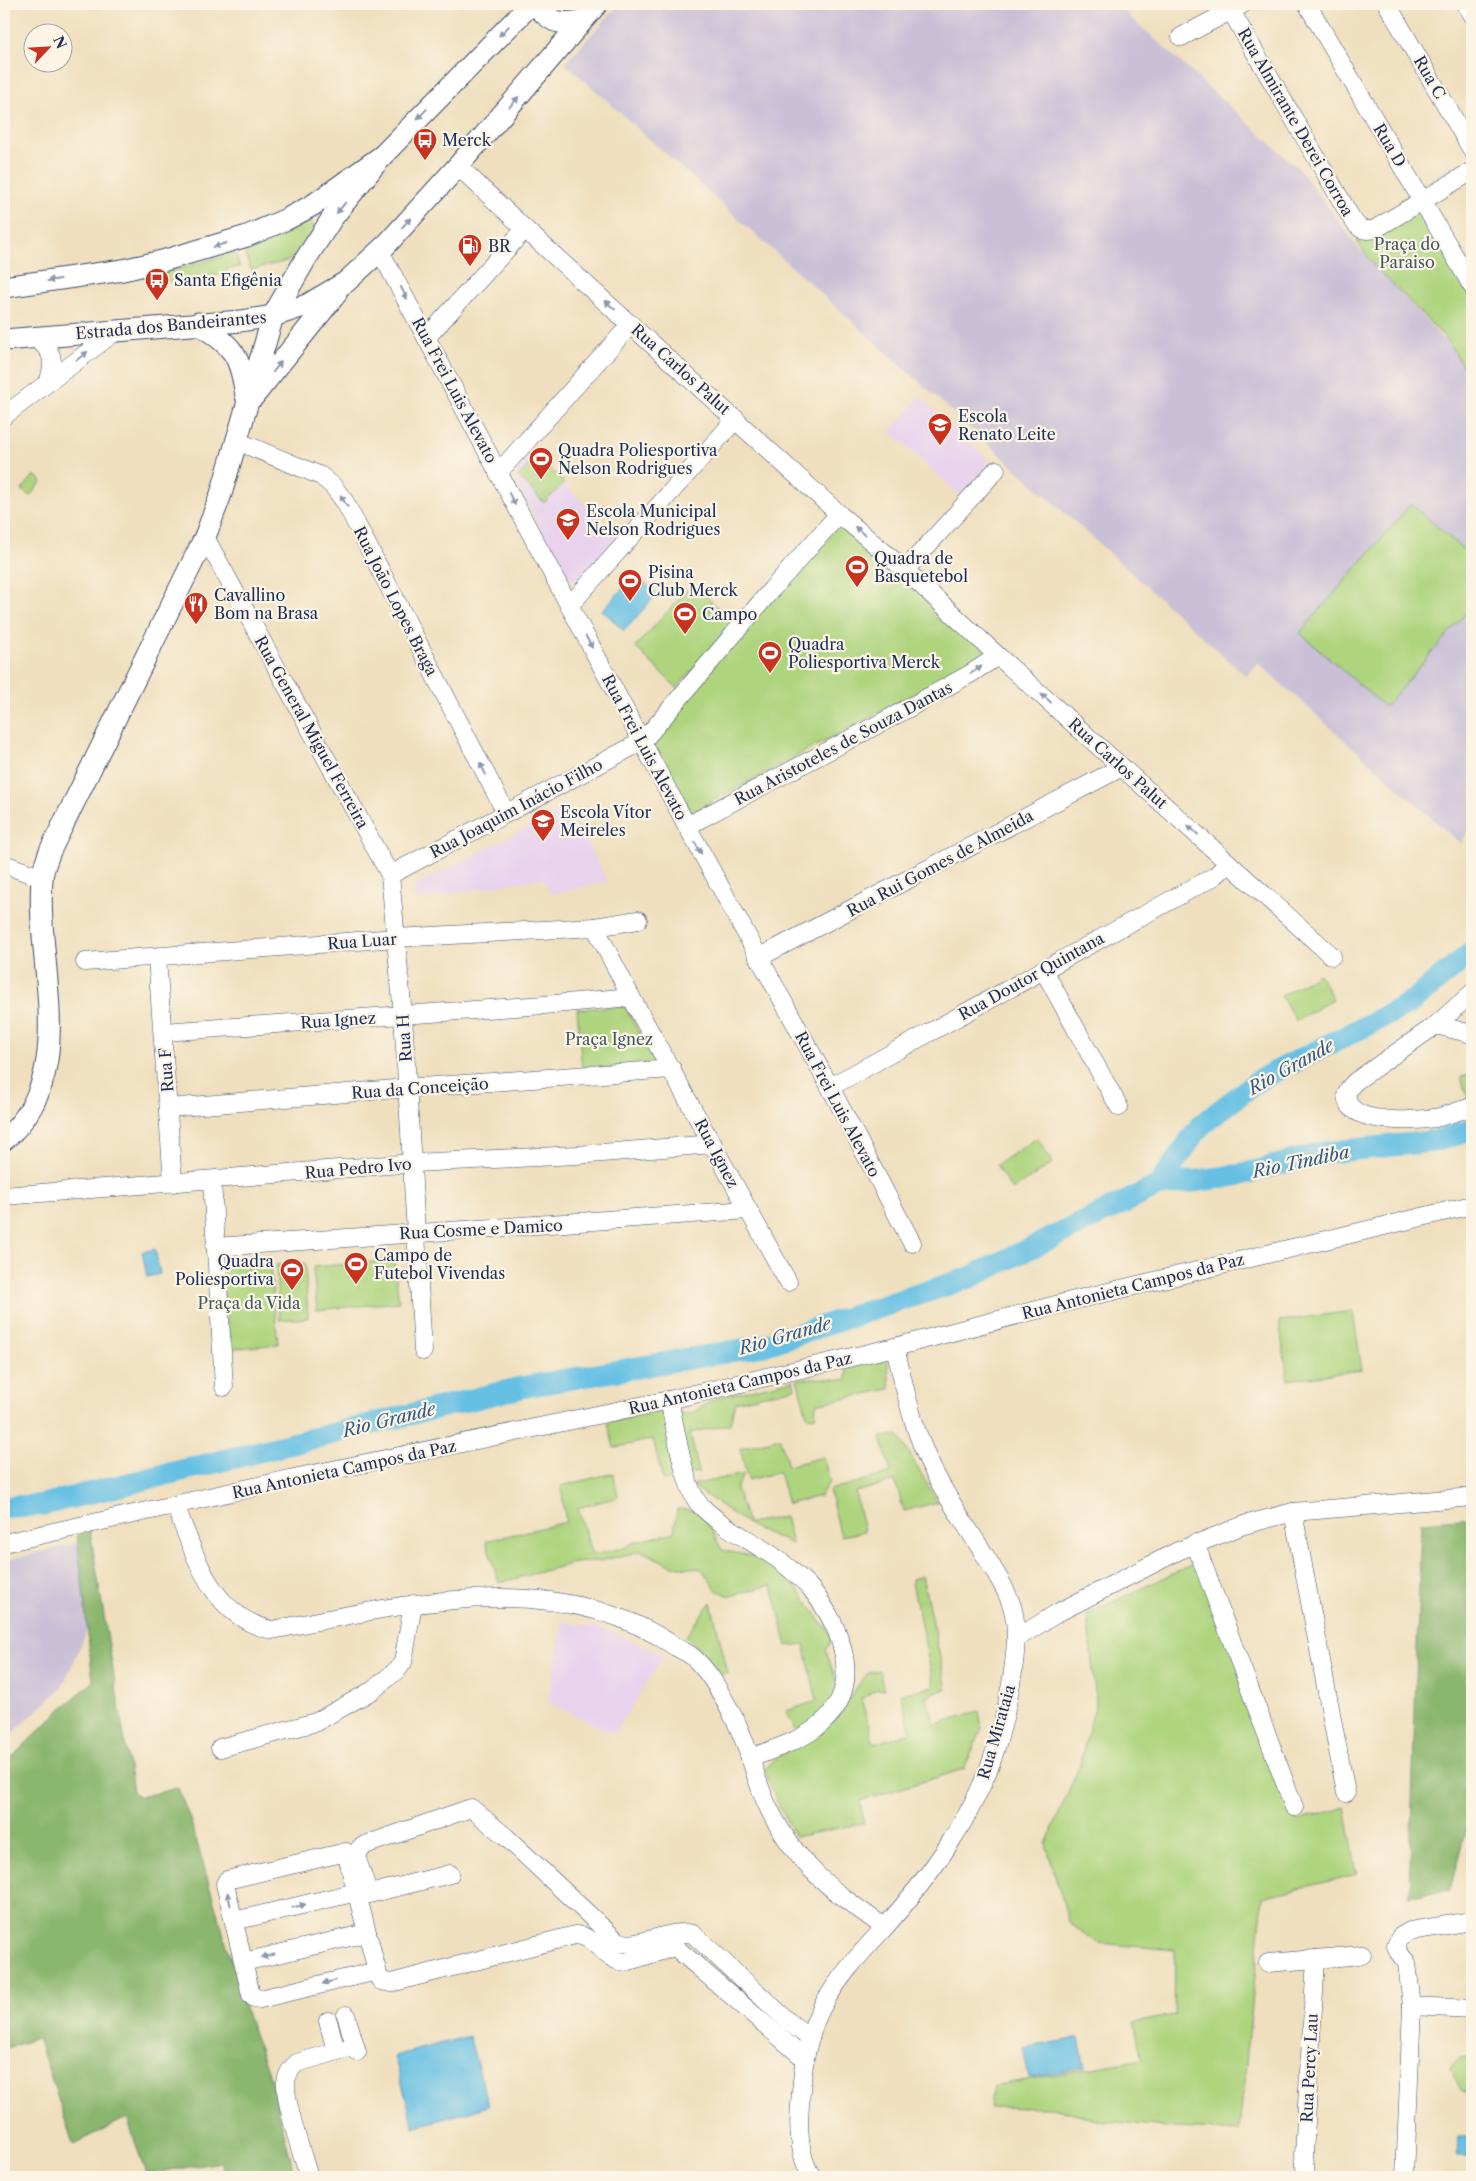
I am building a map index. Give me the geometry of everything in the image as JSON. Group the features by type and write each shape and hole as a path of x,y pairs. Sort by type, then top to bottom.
{"main road":[{"path":"4,1140 19,1126 36,1100 48,1056 42,878 50,851 205,537 237,441 273,316 305,260 333,217 382,156 531,4"},
{"path":"535,4 547,17 556,23 580,21"},
{"name":"Estrada dos Bandeirantes","path":"4,340 241,321 273,316 307,305 326,296 346,282 380,251 458,166 580,21 597,4"},
{"path":"4,287 123,270 191,253 247,236 287,219 313,205 382,156"},
{"path":"247,405 346,282"},
{"path":"198,323 226,343 237,356 242,370 247,405"}],"street":[{"name":"Rua D","path":"1307,4 1472,286"},
{"name":"Rua C","path":"1387,4 1472,150"},
{"path":"1466,4 1472,14"},
{"path":"1181,37 1237,7"},
{"name":"Rua Almirante Derei Corroa","path":"1237,7 1352,219 1360,230 1375,229 1422,200"},
{"name":"Rua Carlos Palut","path":"458,166 839,514 905,570 1332,956"},
{"path":"1422,200 1472,171"},
{"path":"427,337 525,229"},
{"name":"Rua Frei Luis Alevato","path":"380,251 912,1243"},
{"path":"498,473 631,324"},
{"path":"4,416 116,331"},
{"path":"35,338 45,344 52,358 53,366 48,382"},
{"path":"569,606 736,419"},
{"name":"Rua João Lopes Braga","path":"237,441 322,476 333,486 345,502 506,813"},
{"path":"905,570 996,470"},
{"path":"643,741 772,588 839,514"},
{"name":"Rua General Miguel Ferreira","path":"205,537 390,875"},
{"name":"Rua Aristoteles de Souza Dantas","path":"687,826 914,705 998,656"},
{"name":"Rua Joaquim Inácio Filho","path":"390,875 643,741"},
{"name":"Rua Rui Gomes de Almeida","path":"758,958 1122,767"},
{"name":"Rua Doutor Quintana","path":"830,1087 1216,876 1229,863"},
{"path":"4,864 42,878"},
{"name":"Rua H","path":"390,875 413,1163 415,1233 423,1351"},
{"name":"Rua Luar","path":"85,962 396,938 595,926 638,920"},
{"name":"Rua Ignez","path":"595,926 631,997 788,1282"},
{"name":"Rua F","path":"157,957 173,1183"},
{"path":"1043,970 1119,1107"},
{"path":"1472,993 1436,1025 1356,1081 1347,1092 1346,1100 1350,1108 1378,1119 1434,1118 1472,1107"},
{"name":"Rua Ignez","path":"163,1032 631,997"},
{"path":"1436,1025 1472,1034"},
{"name":"Rua da Conceição","path":"168,1108 407,1088 672,1069"},
{"name":"Rua Pedro Ivo","path":"4,1196 413,1163 577,1155 713,1144"},
{"path":"212,1180 224,1387"},
{"name":"Rua Antonieta Campos da Paz","path":"4,1542 294,1478 669,1400 895,1347 1075,1300 1472,1205"},
{"name":"Rua Cosme e Damico","path":"215,1247 748,1210"},
{"name":"Rua Mirataia","path":"812,2177 806,2168 799,2119 805,2059 810,2038 822,2007 844,1972 948,1847 972,1807 992,1759 1008,1699 1016,1638 1014,1611 1005,1590 934,1472 922,1448 911,1418 895,1347"},
{"path":"669,1400 689,1486 698,1504 721,1523 768,1552 812,1589 834,1625 843,1652 846,1670 844,1686 840,1698 822,1723 782,1746 750,1758"},
{"path":"1016,1638 1083,1600 1195,1543 1244,1525 1293,1512 1472,1497"},
{"path":"175,1505 196,1559 210,1586 230,1610 256,1626 272,1630 413,1604 488,1597 576,1605 640,1625 696,1659 712,1680 737,1724 769,1808 789,1845 804,1864 831,1889 884,1926"},
{"path":"1293,1512 1346,1794"},
{"path":"1195,1543 1294,1807"},
{"path":"220,1748 316,1722 373,1690 398,1669 402,1662 413,1604"},
{"path":"450,1874 369,1894 357,1859 360,1848 365,1845 471,1808 506,1837 618,1942 628,1944 682,1933 693,1934 789,2022 810,2038"},
{"path":"377,1971 257,1999 252,1995 226,1884 230,1878 345,1852 377,1971 381,1981 391,1983 574,1935 586,1937 611,1958 619,1962 626,1962 675,1947 805,2059"},
{"path":"234,1921 356,1892"},
{"path":"1405,2177 1412,2006 1407,1963 1398,1953 1396,1946 1400,1937 1410,1931 1472,1921"},
{"path":"244,1962 367,1933"},
{"path":"1268,1963 1362,1955"},
{"name":"Rua Percy Lau","path":"1306,2177 1304,2154 1316,1959"},
{"path":"1412,2006 1472,2009"},
{"path":"309,2177 287,2099 286,2083 291,2068 297,2062 336,2051 356,2049 346,2016"},
{"path":"328,2021 336,2051"}],"shaded area":[{"path":"620,4 1116,4 1300,170 1357,246 1466,364 1472,389 1472,824 1461,844 1258,663 1246,676 565,63"},
{"name":"Escola Renato Leite","path":"920,397 990,461 960,495 890,432"},
{"path":"530,451 620,539 578,583 565,576 516,482 518,463"},
{"name":"Escola Vítor Meireles","path":"568,806 607,881 552,894 542,878 415,900 413,887"},
{"path":"85,1541 92,1619 62,1688 4,1741 4,1561"},
{"path":"563,1621 605,1629 664,1655 614,1734 548,1702"}],"green space":[{"name":"Praça do Paraiso","path":"1419,210 1472,301 1472,381 1447,340 1373,264 1357,242"},
{"path":"310,221 316,229 299,254 287,261 251,270 244,251"},
{"path":"235,253 240,267 227,269 227,274 152,283 152,276"},
{"name":"Quadra Poliesportiva Nelson Rodrigues","path":"538,456 564,483 544,503 518,476"},
{"path":"34,475 42,481 30,496 22,490"},
{"path":"1411,504 1472,557 1472,606 1385,707 1300,633"},
{"path":"839,515 992,652 692,812 645,733"},
{"name":"Campo","path":"693,584 734,623 677,688 635,647"},
{"path":"1319,974 1333,999 1296,1021 1281,996"},
{"name":"Praça Ignez","path":"625,1007 654,1059 652,1063 582,1070 577,1009"},
{"path":"1472,1074 1472,1103 1469,1104 1461,1077"},
{"path":"1037,1138 1053,1163 1012,1190 996,1165"},
{"name":"Praça da Vida","path":"269,1256 278,1344 230,1349 220,1262"},
{"name":"Campo de Futebol Vivendas","path":"394,1260 399,1302 317,1310 313,1267"},
{"name":"Quadra Poliesportiva","path":"305,1263 308,1318 279,1320 276,1265"},
{"path":"1353,1311 1362,1370 1288,1380 1279,1321"},
{"path":"887,1357 890,1389 816,1404 815,1417 807,1416 797,1379 847,1380 847,1367"},
{"path":"793,1380 795,1388 735,1402 730,1424 690,1433 699,1472 663,1481 653,1439 614,1448 608,1423 654,1412 690,1414 716,1398"},
{"path":"898,1435 938,1502 904,1511 895,1481 855,1492 864,1532 841,1536 829,1490 891,1473 881,1437"},
{"path":"780,1438 788,1466 823,1457 830,1481 820,1496 788,1504 779,1472 748,1480 740,1448"},
{"path":"613,1473 618,1497 578,1508 592,1555 627,1547 632,1543 674,1532 677,1509 701,1511 722,1550 761,1558 787,1574 833,1638 826,1651 840,1692 799,1736 786,1711 817,1701 804,1644 787,1646 772,1585 730,1596 716,1590 702,1569 673,1566 641,1551 601,1561 574,1563 499,1583 486,1541 566,1522 561,1486"},
{"path":"744,1474 736,1489 748,1523 785,1517 792,1544 752,1527 691,1485"},
{"path":"1472,1518 1472,1805 1450,1890 1409,1896 1421,1522"},
{"path":"90,1531 133,1791 139,1797 178,1788 191,1822 248,2018 271,2081 295,2177 224,2177 221,2162 146,2174 127,2118 73,2144 38,2038 4,2049 4,1765 60,1710 93,1682 77,1534"},
{"path":"1198,1562 1297,1821 1345,1807 1357,1874 1263,1898 1239,2131 1177,2128 1096,2120 1052,2108 990,2107 993,2086 1142,2059 1134,2023 1174,2015 1175,1950 1098,1943 1069,1923 1046,1844 1079,1767 1096,1702 1087,1614"},
{"path":"922,1576 947,1689 935,1692 927,1698 935,1724 979,1711 982,1728 964,1769 860,1801 864,1823 795,1837 776,1800 764,1770 784,1752 838,1717 855,1689 868,1673 879,1670 884,1690 877,1689 861,1699 874,1744 911,1732 901,1694 934,1686 912,1583 912,1579"},
{"path":"711,1602 728,1673 722,1675 686,1636"},
{"path":"1461,2057 1472,2058 1472,2096 1461,2090 1450,2069"}],"water":[{"name":"Pisina Club Merck","path":"636,575 657,594 624,631 602,610"},
{"path":"155,1249 160,1274 147,1277 142,1252"},
{"path":"469,2036 489,2106 414,2127 394,2056"},
{"path":"1079,2038 1085,2067 1029,2078 1023,2048"},
{"path":"1458,2137 1472,2137 1472,2155 1457,2155"}],"waterway":[{"name":"Rio Grande","path":"4,1507 41,1505 523,1387 762,1346 971,1277 1158,1186 1200,1126 1259,1080 1409,1004 1472,952"},
{"name":"Rio Tindiba","path":"1158,1186 1240,1175 1322,1153 1436,1141 1472,1130"}],"place":[{"name":"Merck","path":"425,161"},
{"name":"BR","path":"470,267"},
{"name":"Santa Efigênia","path":"157,301"},
{"name":"Escola Renato Leite","path":"940,446"},
{"name":"Quadra Poliesportiva Nelson Rodrigues","path":"541,480"},
{"name":"Escola Municipal Nelson Rodrigues","path":"568,541"},
{"name":"Quadra de Basquetebol","path":"857,588"},
{"name":"Pisina Club Merck","path":"630,602"},
{"name":"Cavallino Bom na Brasa","path":"196,625"},
{"name":"Campo","path":"685,635"},
{"name":"Quadra Poliesportiva Merck","path":"770,674"},
{"name":"Escola Vítor Meireles","path":"543,842"},
{"name":"Campo de Futebol Vivendas","path":"356,1285"},
{"name":"Quadra Poliesportiva","path":"292,1291"}]}
